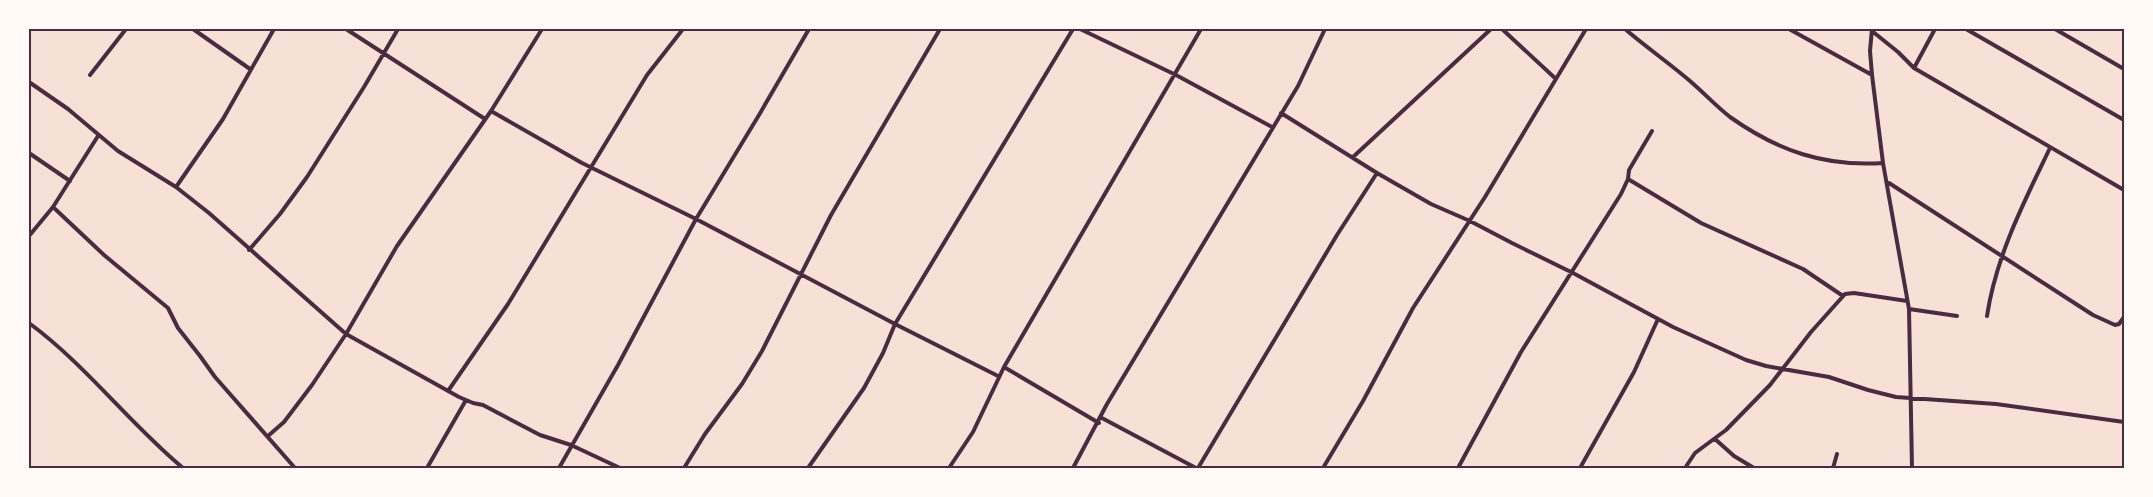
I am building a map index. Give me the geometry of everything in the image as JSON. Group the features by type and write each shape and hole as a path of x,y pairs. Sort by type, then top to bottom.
{"street":[{"path":"90,75 126,29"},
{"path":"193,29 250,69"},
{"path":"176,187 223,119 274,29"},
{"path":"346,29 485,119"},
{"path":"249,250 303,184 398,29"},
{"path":"268,436 284,422 346,334 397,246 491,111 542,29"},
{"path":"448,391 508,304 647,75 682,29"},
{"path":"559,468 618,365 696,220 808,29"},
{"path":"684,468 716,417 742,384 781,316 832,215 940,29"},
{"path":"808,468 864,388 883,353 895,324 1072,29"},
{"path":"1080,29 1176,74 1272,127"},
{"path":"949,468 973,432 998,376 1201,29"},
{"path":"1073,468 1099,423 1100,417 1305,73 1325,29"},
{"path":"1353,157 1491,29"},
{"path":"1502,29 1556,79"},
{"path":"1323,468 1363,401 1413,308 1470,221 1586,29"},
{"path":"1625,29 1730,116 1762,136 1799,153 1825,161 1846,164 1883,163"},
{"path":"1789,29 1872,75"},
{"path":"1914,68 1935,29"},
{"path":"1966,29 2124,120"},
{"path":"2054,29 2124,68"},
{"path":"1872,30 1872,75 1883,163 1909,309 1912,468"},
{"path":"1872,30 1914,68 2124,190"},
{"path":"29,82 68,109 98,136 176,187 209,213 346,334 466,400 483,405 540,435 571,445 620,468"},
{"path":"491,111 582,163 998,376"},
{"path":"1281,113 1377,173 1431,204 1470,221 1573,273 1658,319 1746,360 1766,366 1830,377 1868,390 1912,398 1996,404 2124,422"},
{"path":"1458,468 1511,369 1573,273 1628,180 1630,170 1652,130"},
{"path":"29,236 53,207 98,136"},
{"path":"1987,316 1991,287 2002,254 2050,148"},
{"path":"29,153 70,181"},
{"path":"1100,417 1198,468 1337,235 1377,173"},
{"path":"1628,180 1702,223 1803,268 1843,296"},
{"path":"1888,183 2102,319 2115,325 2119,324 2124,317"},
{"path":"53,207 131,279 166,306 178,328 215,376 296,468"},
{"path":"1685,468 1694,453 1715,438 1756,401 1811,332 1843,296 1850,293 1907,302"},
{"path":"1909,309 1957,316"},
{"path":"1580,468 1634,372 1658,319"},
{"path":"29,323 55,342 79,364 154,444 183,468"},
{"path":"1004,367 1099,423"},
{"path":"427,468 466,400"},
{"path":"1715,438 1734,456 1754,468"},
{"path":"1833,468 1837,454"}]}
